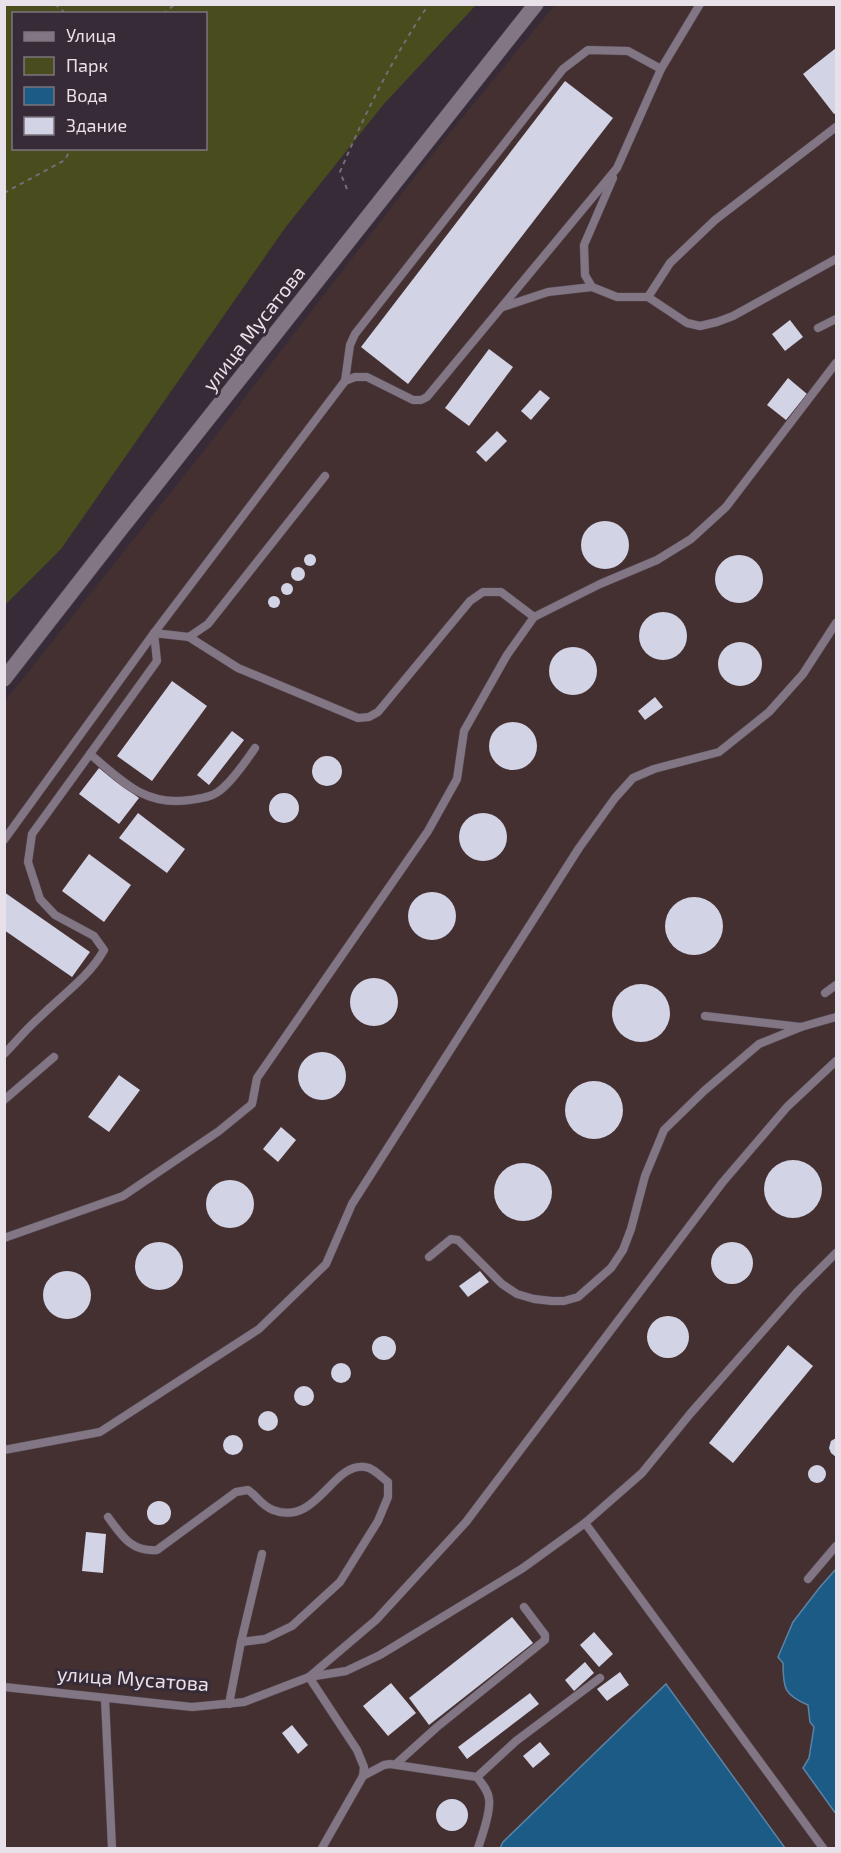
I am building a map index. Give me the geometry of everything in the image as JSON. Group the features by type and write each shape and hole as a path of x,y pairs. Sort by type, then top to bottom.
{"street":[{"name":"улица Мусатова","path":"4,679 127,520 536,4"}],"lane":[{"path":"592,287 585,275 584,245 661,69 700,4"},
{"path":"4,840 154,633 345,381 350,345 355,334 563,69 588,50 628,51 661,69"},
{"path":"648,297 670,263 715,220 837,127"},
{"path":"345,381 355,377 367,377 413,400 427,397 617,168"},
{"path":"502,307 548,292 592,287 616,297 648,297 687,323 700,326 733,316 837,259"},
{"path":"818,328 837,319"},
{"path":"4,1238 123,1196 219,1131 252,1104 257,1078 428,831 457,779 464,731 507,655 534,617 600,584 657,560 691,539 726,507 837,363"},
{"path":"189,637 207,624 325,476"},
{"path":"154,633 189,637 238,668 358,718 369,717 378,712 470,601 483,592 501,592 534,617"},
{"path":"4,1450 100,1432 259,1329 326,1264 352,1204 579,848 615,798 633,778 654,769 719,752 728,745 769,712 803,675 837,623"},
{"path":"4,1054 39,1017 97,963 104,950 94,936 55,915 40,899 28,862 32,834 157,661 154,633"},
{"path":"90,754 131,789 156,800 175,802 211,796 223,788 255,748"},
{"path":"825,993 837,985"},
{"path":"705,1016 801,1027"},
{"path":"429,1257 451,1239 458,1240 502,1284 517,1294 552,1301 564,1301 578,1297 611,1268 623,1250 645,1176 664,1130 704,1091 759,1044 801,1027 837,1017"},
{"path":"4,1100 54,1057"},
{"path":"309,1677 376,1620 466,1522 722,1183 786,1107 837,1061"},
{"path":"309,1677 346,1671 380,1655 523,1568 585,1523 642,1473 782,1309 837,1253"},
{"path":"108,1517 123,1537 135,1547 145,1551 157,1550 236,1492 248,1490 262,1504 272,1510 285,1513 298,1511 313,1504 336,1479 354,1468 365,1467 378,1473 387,1482 388,1497 378,1521 340,1581 292,1626 265,1639 241,1642"},
{"path":"585,1523 823,1848"},
{"path":"808,1579 837,1546"},
{"path":"229,1704 262,1554"},
{"path":"396,1764 437,1727 545,1640 545,1635 524,1607"},
{"path":"309,1677 357,1750 364,1767 363,1776 322,1848"},
{"name":"улица Мусатова","path":"4,1688 192,1707 244,1702 309,1677"},
{"path":"477,1777 516,1741 600,1678"},
{"path":"105,1699 112,1848"},
{"path":"363,1776 384,1765 396,1764 477,1777 485,1787 489,1801 478,1848"}],"path":[{"path":"347,189 340,172 352,144 391,63 429,4"},
{"path":"4,193 65,159 70,150"}],"shaded area":[{"path":"555,5 836,5 836,1569 793,1622 783,1663 793,1699 808,1705 810,1722 814,1727 809,1759 803,1768 836,1814 836,1848 785,1848 666,1684 503,1842 500,1848 5,1848 5,701 203,452 434,152"}],"green space":[{"path":"5,4 476,5 383,105 285,228 61,549 5,605"}],"water":[{"path":"836,1569 836,1814 803,1768 809,1758 814,1727 810,1722 808,1705 794,1698 786,1690 783,1663 778,1657 793,1622"},
{"path":"666,1684 785,1848 500,1848 503,1842"}],"building":[{"path":"836,48 836,113 834,114 803,74"},
{"path":"565,81 613,118 408,384 361,347"},
{"path":"790,320 803,337 785,351 772,334"},
{"path":"489,349 513,367 469,426 445,408"},
{"path":"788,378 807,394 786,420 767,405"},
{"path":"540,390 550,398 531,420 521,411"},
{"path":"497,431 507,441 486,462 476,452"},
{"path":"605,521 622,528 629,545 622,562 605,569 588,562 581,545 588,528"},
{"path":"312,554 316,560 312,566 308,566 304,558"},
{"path":"739,555 756,562 763,579 756,596 739,603 722,596 715,579 722,562"},
{"path":"298,567 303,569 305,574 303,579 298,581 293,579 291,574 293,569"},
{"path":"289,583 293,589 289,595 285,595 281,587"},
{"path":"276,596 279,597 279,607 272,608 269,607 268,600 269,597"},
{"path":"663,612 680,619 687,636 680,653 663,660 646,653 639,636 646,619"},
{"path":"740,642 756,648 762,664 756,680 740,686 724,680 718,664 724,648"},
{"path":"573,647 590,654 597,671 590,688 573,695 556,688 549,671 556,654"},
{"path":"172,681 207,706 152,781 117,756"},
{"path":"655,697 663,707 645,720 638,711"},
{"path":"513,722 530,729 537,746 530,763 513,770 496,763 489,746 496,729"},
{"path":"232,731 244,740 209,785 197,775"},
{"path":"327,756 333,757 341,765 341,777 333,785 327,786 321,785 313,777 312,771 313,765 321,757"},
{"path":"99,768 139,798 119,824 79,794"},
{"path":"284,793 290,794 298,802 298,814 290,822 284,823 278,822 270,814 269,808 270,802 278,794"},
{"path":"138,813 185,849 167,873 119,838"},
{"path":"483,813 500,820 507,837 500,854 483,861 466,854 459,837 466,820"},
{"path":"89,854 131,885 104,922 62,891"},
{"path":"4,892 90,952 72,977 4,930"},
{"path":"432,892 449,899 456,916 449,933 432,940 415,933 408,916 415,899"},
{"path":"694,897 710,902 718,910 723,926 718,942 710,950 694,955 678,950 670,942 665,926 670,910 678,902"},
{"path":"374,978 391,985 398,1002 391,1019 374,1026 357,1019 350,1002 357,985"},
{"path":"641,984 652,986 665,997 670,1013 668,1024 657,1037 641,1042 630,1040 617,1029 612,1013 614,1002 625,989"},
{"path":"322,1052 339,1059 346,1076 339,1093 322,1100 305,1093 298,1076 305,1059"},
{"path":"119,1075 140,1090 109,1132 88,1117"},
{"path":"594,1081 610,1086 618,1094 623,1110 618,1126 610,1134 594,1139 578,1134 570,1126 565,1110 570,1094 578,1086"},
{"path":"281,1127 296,1140 278,1162 263,1149"},
{"path":"793,1160 809,1165 817,1173 822,1189 817,1205 809,1213 793,1218 777,1213 769,1205 764,1189 769,1173 777,1165"},
{"path":"523,1163 539,1168 547,1176 552,1192 547,1208 539,1216 523,1221 507,1216 499,1208 494,1192 499,1176 507,1168"},
{"path":"230,1180 247,1187 254,1204 247,1221 230,1228 213,1221 206,1204 213,1187"},
{"path":"159,1242 176,1249 183,1266 176,1283 159,1290 142,1283 135,1266 142,1249"},
{"path":"732,1242 747,1248 753,1263 747,1278 732,1284 717,1278 711,1263 717,1248"},
{"path":"67,1271 84,1278 91,1295 84,1312 67,1319 50,1312 43,1295 50,1278"},
{"path":"480,1271 489,1282 468,1297 459,1286"},
{"path":"668,1316 683,1322 689,1337 683,1352 668,1358 653,1352 647,1337 653,1322"},
{"path":"384,1336 393,1339 396,1348 393,1357 384,1360 375,1357 372,1348 375,1339"},
{"path":"788,1345 813,1366 733,1463 709,1443"},
{"path":"341,1363 348,1366 351,1373 348,1380 341,1383 334,1380 331,1373 334,1366"},
{"path":"304,1386 311,1389 314,1396 311,1403 304,1406 297,1403 294,1396 297,1389"},
{"path":"268,1411 275,1414 278,1421 275,1428 268,1431 261,1428 258,1421 261,1414"},
{"path":"233,1435 240,1438 243,1445 240,1452 233,1455 226,1452 223,1445 226,1438"},
{"path":"836,1438 836,1457 829,1448 831,1441"},
{"path":"813,1465 821,1465 826,1470 824,1481 813,1483 808,1478 808,1470"},
{"path":"159,1501 168,1504 171,1513 168,1522 159,1525 150,1522 147,1513 150,1504"},
{"path":"86,1532 106,1534 103,1573 82,1571"},
{"path":"512,1617 533,1643 429,1725 409,1698"},
{"path":"594,1632 613,1654 599,1667 580,1645"},
{"path":"585,1662 594,1673 574,1691 565,1680"},
{"path":"620,1672 629,1685 607,1701 597,1689"},
{"path":"391,1683 416,1713 388,1736 363,1706"},
{"path":"530,1693 539,1704 467,1759 458,1747"},
{"path":"292,1725 308,1745 298,1754 282,1733"},
{"path":"540,1742 550,1754 533,1768 523,1756"},
{"path":"452,1799 464,1803 468,1815 464,1827 452,1831 440,1827 436,1815 440,1803"}]}
